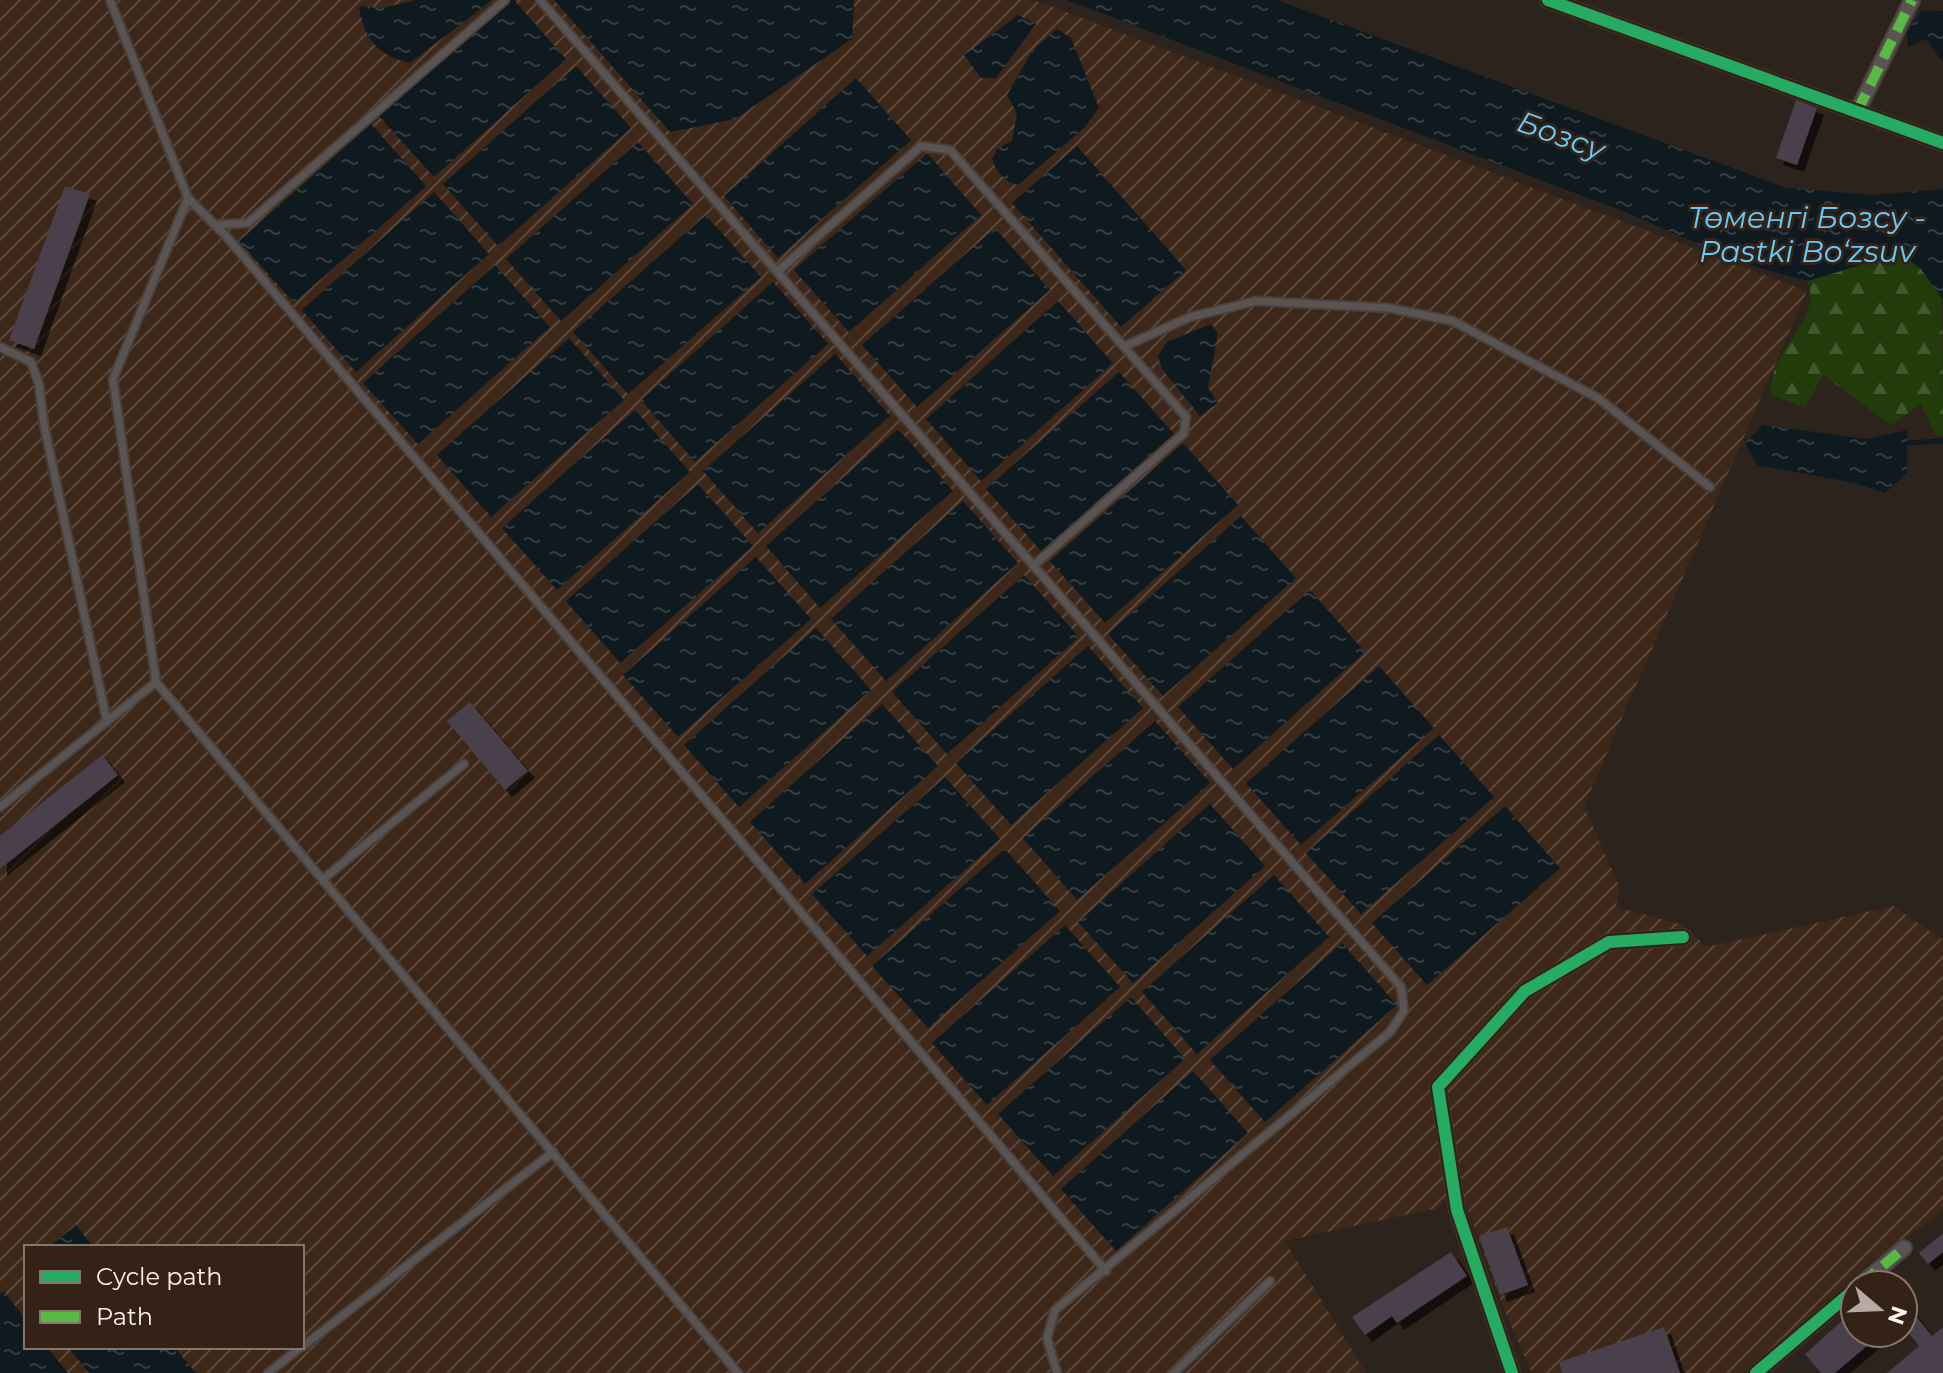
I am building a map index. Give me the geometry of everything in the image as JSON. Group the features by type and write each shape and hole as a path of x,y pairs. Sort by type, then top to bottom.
{"street":[{"path":"1548,0 1943,143"},
{"path":"1857,112 1912,0"},
{"path":"1512,1373 1457,1210 1438,1087 1525,991 1609,942 1683,937"},
{"path":"1879,1269 1904,1248"},
{"path":"1756,1373 1839,1303"}],"lane":[{"path":"110,0 188,198 215,225 1106,1271"},
{"path":"215,225 248,223 505,0"},
{"path":"540,0 1401,987 1404,1011 1390,1032 1106,1271 1055,1310 1047,1338 1057,1373"},
{"path":"777,272 921,146 943,147 950,150 1125,346 1186,417 1184,433 1033,566"},
{"path":"188,198 113,379 156,682 738,1373"},
{"path":"1125,346 1190,317 1256,301 1389,308 1453,321 1598,398 1710,487"},
{"path":"0,347 31,362 39,384 44,425 107,722"},
{"path":"0,807 156,682"},
{"path":"322,880 464,764"},
{"path":"304,1345 553,1152"},
{"path":"1174,1373 1270,1281"},
{"path":"268,1373 299,1349"}],"shaded area":[{"path":"0,0 1034,0 1807,291 1584,806 1620,888 1616,907 1684,925 1706,947 1893,906 1943,940 1943,1211 1863,1269 1839,1269 1839,1289 1743,1373 1532,1373 1504,1310 1466,1204 1447,1209 1447,1200 1438,1208 1285,1241 1366,1373 0,1373"}],"green space":[{"path":"1899,253 1921,269 1942,296 1943,436 1936,436 1921,404 1891,425 1823,375 1805,408 1770,394 1780,357 1806,317 1810,294 1808,281"}],"water":[{"path":"416,0 492,0 410,63 389,56 374,44 364,27 359,6 383,8"},
{"path":"508,0 514,0 566,59 434,177 378,115"},
{"path":"554,0 854,0 852,39 735,119 670,132"},
{"name":"Төменгі Бозсу - Pastki Boʻzsuv","path":"1067,0 1277,0 1787,188 1874,195 1943,189 1943,300 1921,269 1899,253 1808,281 1766,270 1727,257 1630,214"},
{"path":"1922,10 1943,11 1943,63 1926,39 1908,47 1907,32"},
{"path":"1018,15 1036,24 996,78 981,78 964,55"},
{"path":"1057,29 1071,38 1099,108 1084,128 1018,185 1002,176 992,159 998,148 1012,141 1017,114 1007,95 1032,51"},
{"path":"576,66 631,128 498,246 443,184"},
{"path":"856,78 911,140 778,258 724,196"},
{"path":"371,124 426,186 294,303 239,241"},
{"path":"638,142 693,204 561,321 506,259"},
{"path":"1077,146 1186,270 1121,327 1012,203"},
{"path":"927,153 981,215 849,332 794,270"},
{"path":"434,192 489,254 356,372 302,310"},
{"path":"706,215 761,277 628,394 573,332"},
{"path":"995,228 1050,290 917,407 862,345"},
{"path":"495,265 550,327 418,444 363,383"},
{"path":"773,282 828,344 695,462 641,400"},
{"path":"1058,301 1113,363 981,481 926,419"},
{"path":"1211,324 1218,333 1208,388 1218,403 1200,416 1162,369 1158,356 1167,342"},
{"path":"569,338 624,400 491,517 437,455"},
{"path":"835,354 890,416 758,533 703,471"},
{"path":"1119,372 1174,434 1041,551 986,489"},
{"path":"635,410 690,472 557,590 502,528"},
{"path":"1763,425 1867,439 1907,430 1907,473 1885,493 1855,483 1757,465 1745,443"},
{"path":"898,429 953,491 820,608 766,546"},
{"path":"1183,443 1238,505 1105,623 1050,561"},
{"path":"698,484 753,546 620,663 566,601"},
{"path":"963,501 1018,563 886,681 831,619"},
{"path":"1241,516 1296,578 1163,696 1108,634"},
{"path":"756,557 811,619 678,737 623,675"},
{"path":"1024,575 1079,637 947,754 892,692"},
{"path":"1310,590 1365,652 1233,769 1178,707"},
{"path":"816,628 871,690 739,807 684,745"},
{"path":"1088,646 1143,708 1011,825 956,763"},
{"path":"1379,666 1434,728 1301,845 1246,783"},
{"path":"882,704 938,766 805,884 750,822"},
{"path":"1155,721 1210,783 1077,900 1023,838"},
{"path":"1439,735 1494,797 1361,914 1306,853"},
{"path":"945,777 1000,839 867,956 812,894"},
{"path":"1210,804 1265,866 1133,983 1078,922"},
{"path":"1505,806 1560,868 1427,985 1372,923"},
{"path":"1005,849 1060,911 928,1028 872,966"},
{"path":"1274,875 1329,937 1197,1054 1142,992"},
{"path":"1065,925 1120,987 987,1105 932,1043"},
{"path":"1342,943 1397,1005 1265,1122 1210,1060"},
{"path":"1131,997 1185,1059 1053,1176 998,1114"},
{"path":"1193,1071 1248,1133 1116,1251 1061,1189"},
{"path":"76,1225 91,1245 51,1245"},
{"path":"4,1291 24,1317 24,1349 49,1349 68,1373 0,1373 0,1294"},
{"path":"70,1349 176,1349 196,1373 89,1373"}],"building":[{"path":"1796,100 1817,108 1797,165 1776,158"},
{"path":"65,186 90,194 34,349 9,340"},
{"path":"470,702 528,771 505,790 447,721"},
{"path":"102,755 118,775 0,869 0,836"},
{"path":"1507,1227 1528,1285 1500,1295 1479,1236"},
{"path":"1943,1233 1943,1252 1928,1264 1919,1253"},
{"path":"1451,1252 1467,1276 1397,1323 1392,1316 1365,1335 1352,1317"},
{"path":"1919,1320 1932,1336 1943,1327 1943,1373 1887,1373 1919,1349"},
{"path":"1839,1323 1839,1349 1863,1349 1835,1373 1821,1373 1805,1354"},
{"path":"1664,1327 1680,1373 1562,1373 1559,1362"}],"waterway":[{"path":"1907,443 1943,441"}],"marked path":[{"path":"1857,112 1912,0"},
{"path":"1879,1269 1904,1248"}],"cycle path":[{"path":"1548,0 1943,143"},
{"path":"1512,1373 1457,1210 1438,1087 1525,991 1609,942 1683,937"},
{"path":"1756,1373 1839,1303"}],"water label":[{"name":"Бозсу","path":"1561,136"}]}
